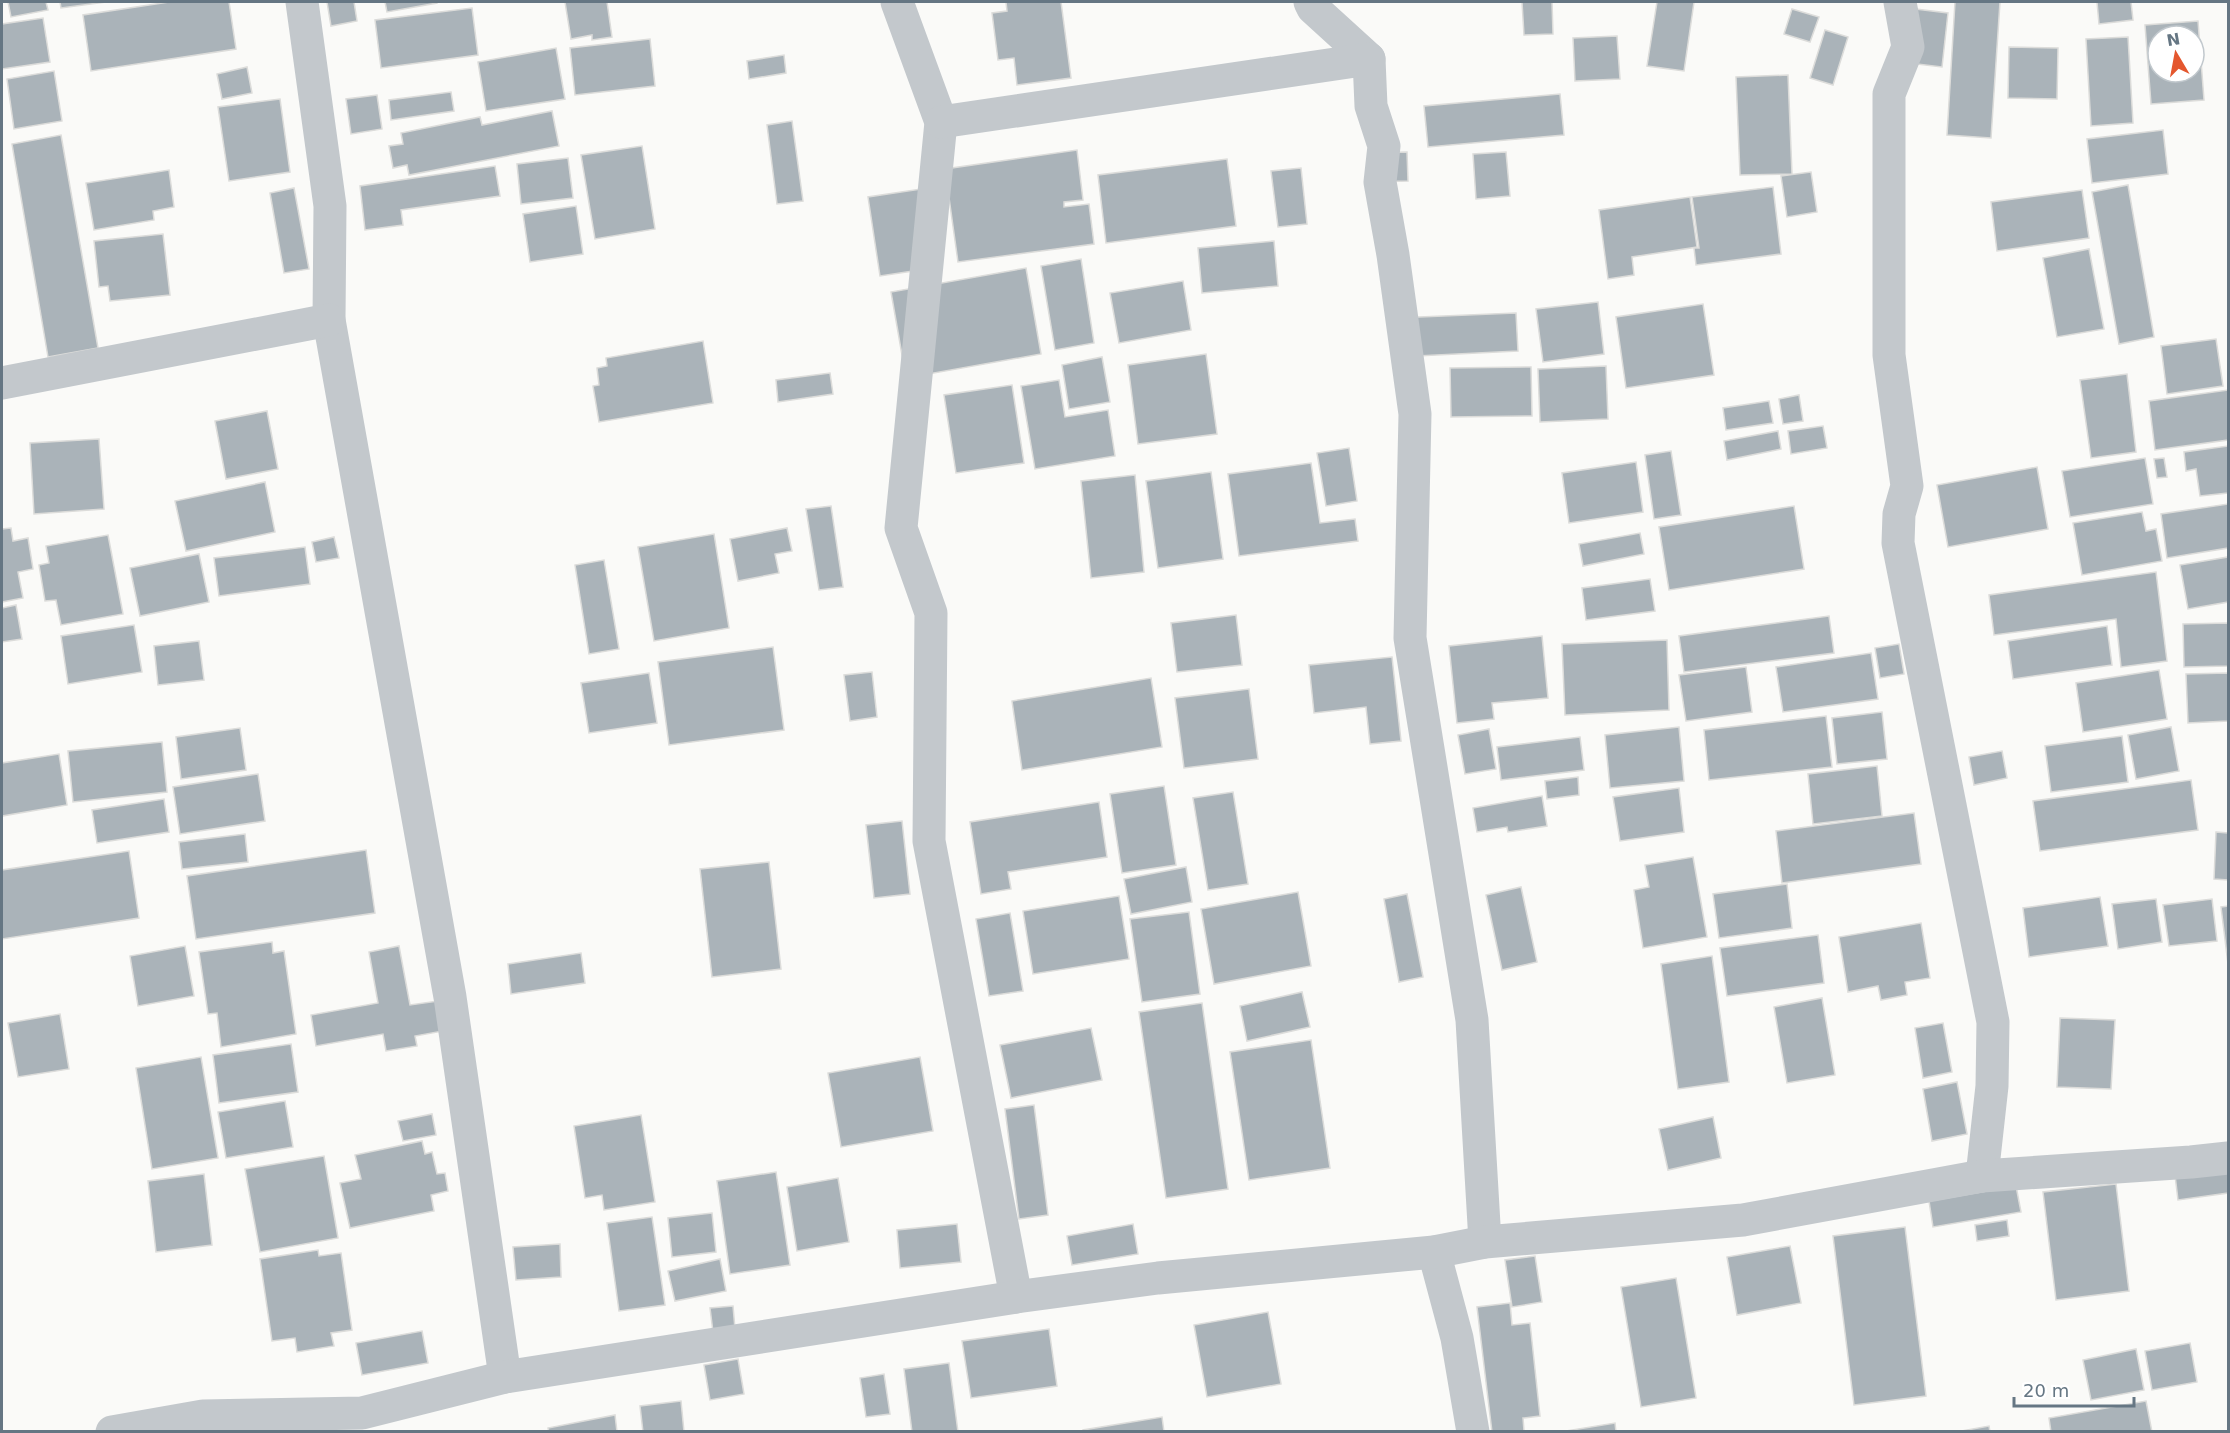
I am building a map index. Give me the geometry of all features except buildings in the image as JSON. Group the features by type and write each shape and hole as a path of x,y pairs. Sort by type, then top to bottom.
{"street":[{"path":"302,2 330,206 329,320 450,997 505,1377"},
{"path":"897,2 941,122 901,528 931,614 929,841 1016,1297"},
{"path":"1311,2 1313,8 1369,59 1371,106 1384,146 1380,182 1415,414 1410,638 1472,1020 1485,1242"},
{"path":"1900,2 1908,47 1889,94 1889,355 1907,486 1899,514 1898,543 1993,1022 1992,1086 1982,1176"},
{"path":"941,122 1369,59"},
{"path":"2,383 329,320"},
{"path":"112,1431 203,1416 363,1422 505,1377 1016,1297 1158,1278 1434,1252 1485,1242 1743,1220 1982,1176 2229,1158"},
{"path":"1434,1252 1457,1338 1473,1431"}]}
